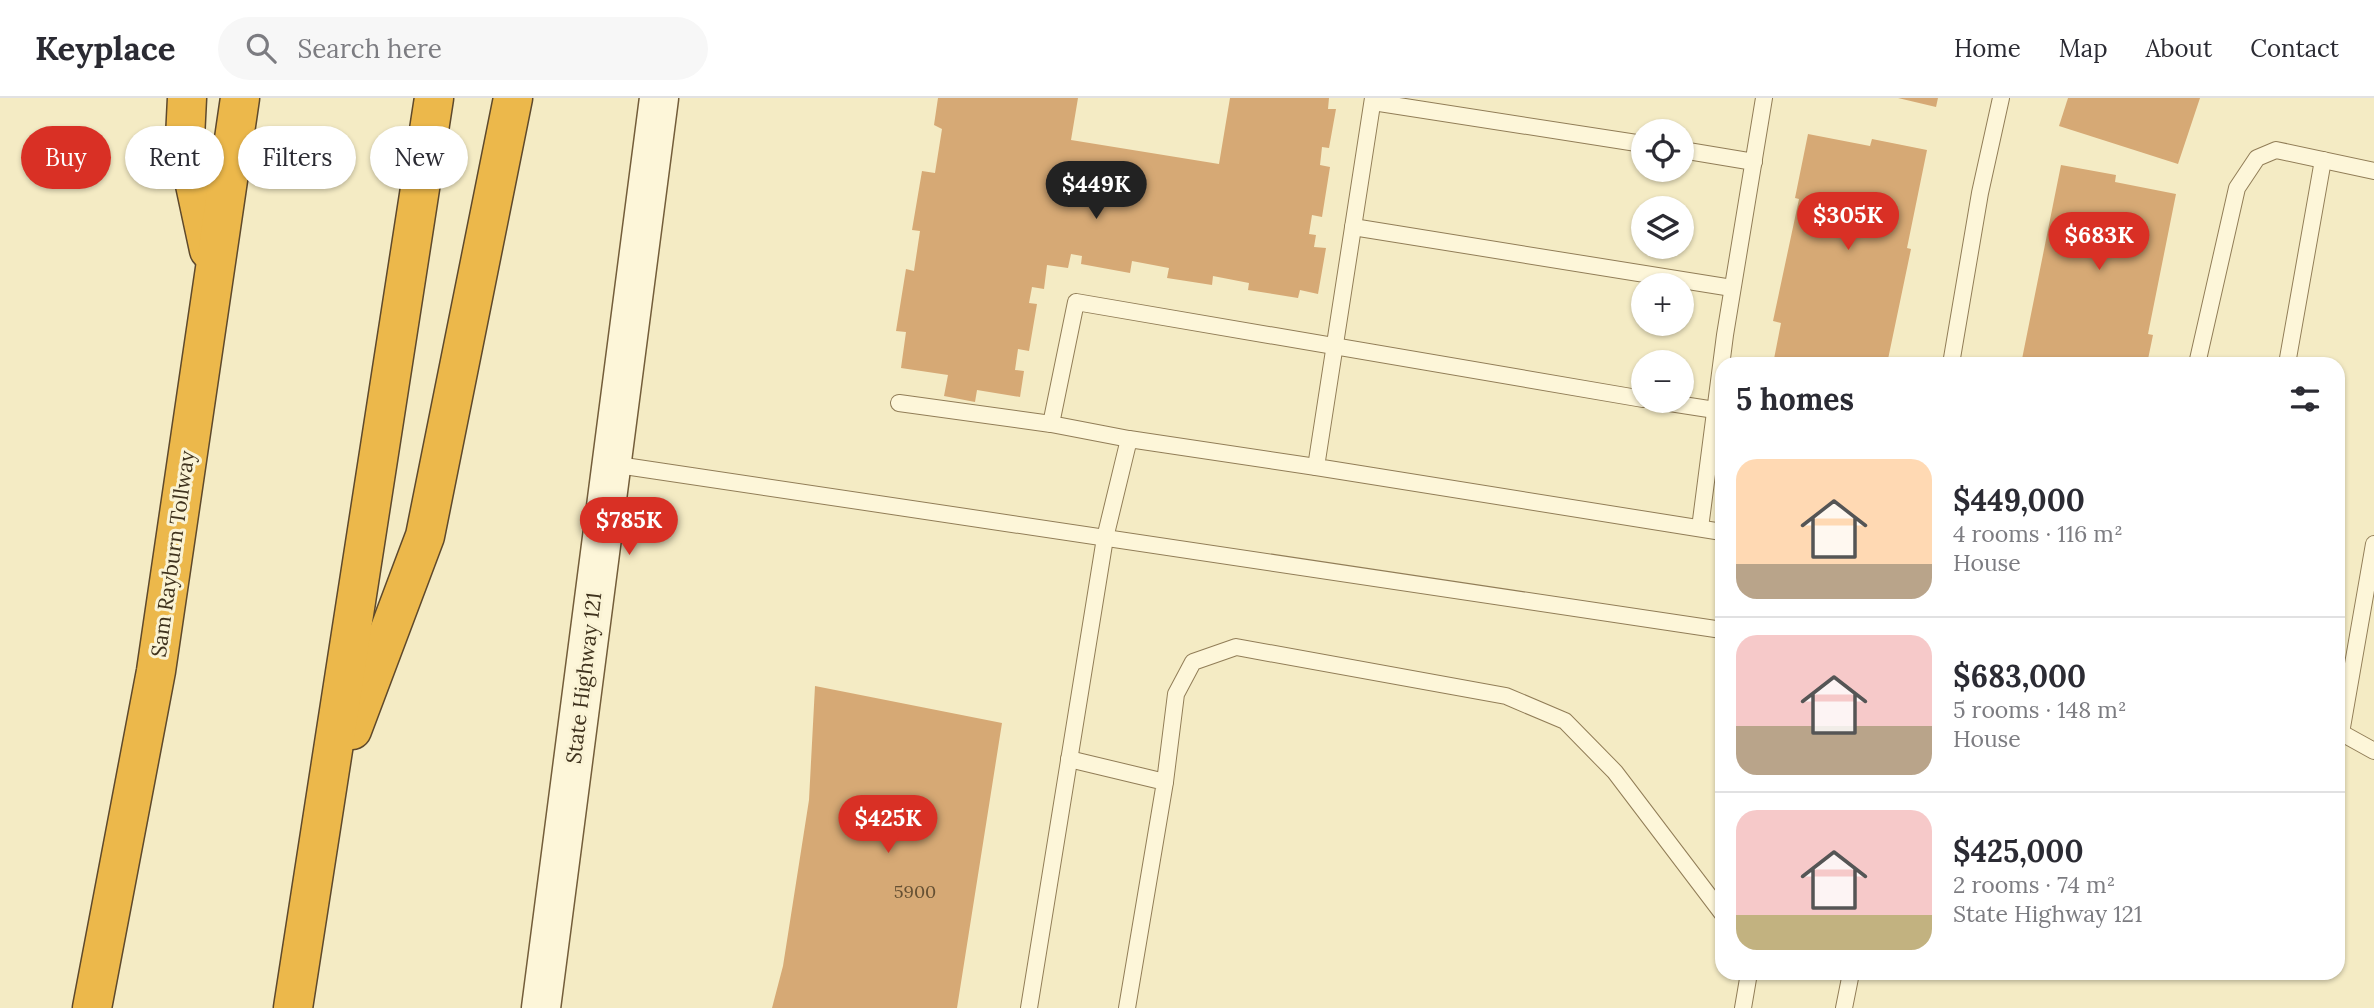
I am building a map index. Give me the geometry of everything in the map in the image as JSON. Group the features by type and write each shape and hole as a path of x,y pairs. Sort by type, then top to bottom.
{"highway":[{"path":"187,98 185,138 214,273"},
{"name":"Sam Rayburn Tollway","path":"92,1008 156,671 240,98"},
{"path":"293,1008 434,98"},
{"path":"323,807 425,536 513,98"}],"main road":[{"name":"State Highway 121","path":"541,1008 659,98"}],"lane":[{"path":"1722,357 1764,98"},
{"path":"1952,357 1980,193 2001,98"},
{"path":"1316,467 1373,100 1631,143"},
{"path":"2199,357 2237,188 2257,158 2276,150 2374,171"},
{"path":"1694,152 1754,162"},
{"path":"2288,357 2323,160"},
{"path":"1353,227 1732,288"},
{"path":"1051,424 1076,302 1631,397"},
{"path":"899,403 1051,424 1129,439 1715,531"},
{"path":"1694,407 1715,410 1700,528"},
{"path":"1029,1008 1105,538 1129,439"},
{"path":"611,464 1715,629"},
{"path":"2345,700 2374,544"},
{"path":"1127,1008 1165,782 1176,694 1193,663 1236,647 1506,696 1565,721 1615,772 1715,904"},
{"path":"2345,735 2374,751"},
{"path":"1069,759 1165,782"},
{"path":"1743,1008 1748,980"},
{"path":"1844,1008 1850,980"}],"building":[{"path":"938,98 1078,98 1071,140 1219,164 1230,98 1329,98 1328,109 1336,109 1329,148 1322,147 1320,165 1330,167 1322,217 1312,215 1309,234 1316,235 1314,247 1326,248 1318,294 1300,290 1298,298 1248,290 1249,283 1213,276 1212,285 1167,278 1169,268 1132,261 1130,273 1081,264 1082,256 1071,254 1068,268 1047,265 1044,289 1032,287 1029,303 1037,304 1029,351 1018,349 1015,370 1024,371 1020,397 977,390 975,402 944,396 948,375 901,368 906,332 896,331 906,269 914,271 920,231 912,230 922,171 935,173 942,129 934,125"},
{"path":"1898,98 1938,98 1936,107"},
{"path":"2068,98 2200,98 2178,164 2059,126"},
{"path":"1808,134 1870,146 1872,139 1927,150 1907,248 1911,249 1888,357 1774,357 1781,323 1773,321 1799,199 1795,198"},
{"path":"2061,165 2116,175 2115,182 2176,194 2148,334 2153,335 2148,357 2022,357"},
{"path":"815,686 1002,723 957,1008 772,1008 783,966 809,800"}]}
